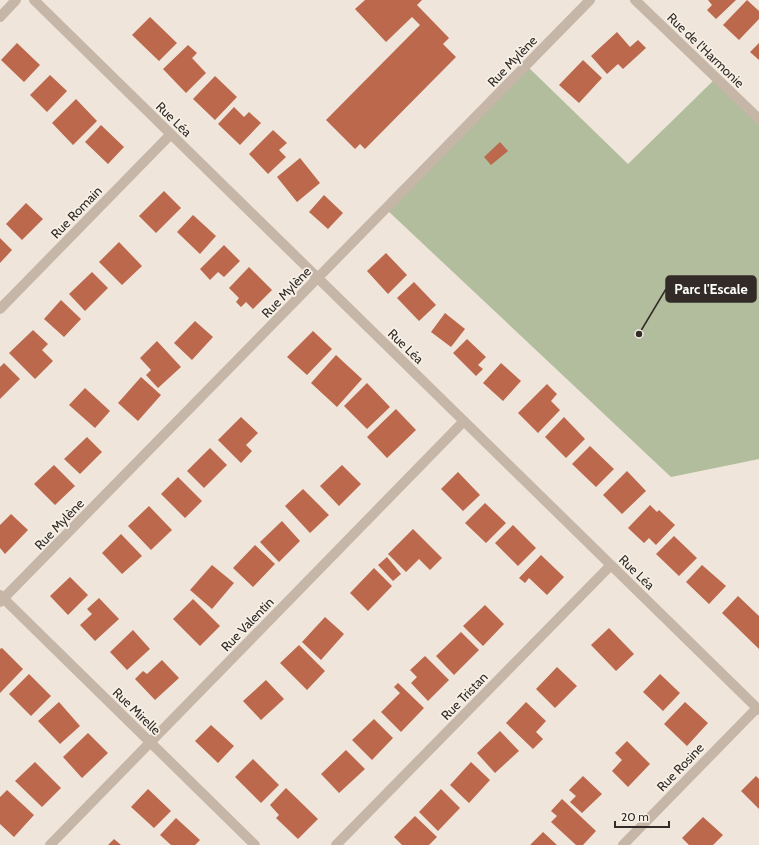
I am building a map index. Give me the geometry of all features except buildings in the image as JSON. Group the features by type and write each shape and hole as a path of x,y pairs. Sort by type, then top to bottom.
{"street":[{"path":"0,17 16,0"},
{"name":"Rue Léa","path":"34,0 758,709"},
{"name":"Rue Mylène","path":"1,599 590,0"},
{"name":"Rue de l'Harmonie","path":"636,0 759,118"},
{"name":"Rue Romain","path":"0,309 171,134"},
{"name":"Rue Valentin","path":"50,845 464,421"},
{"name":"Rue Tristan","path":"336,845 611,565"},
{"name":"Rue Mirelle","path":"1,599 255,845"},
{"name":"Rue Rosine","path":"623,845 758,709"}],"green space":[{"path":"526,65 628,164 716,78 759,119 759,459 671,477 386,209"}],"place":[{"name":"Parc l'Escale","path":"639,334"}]}
